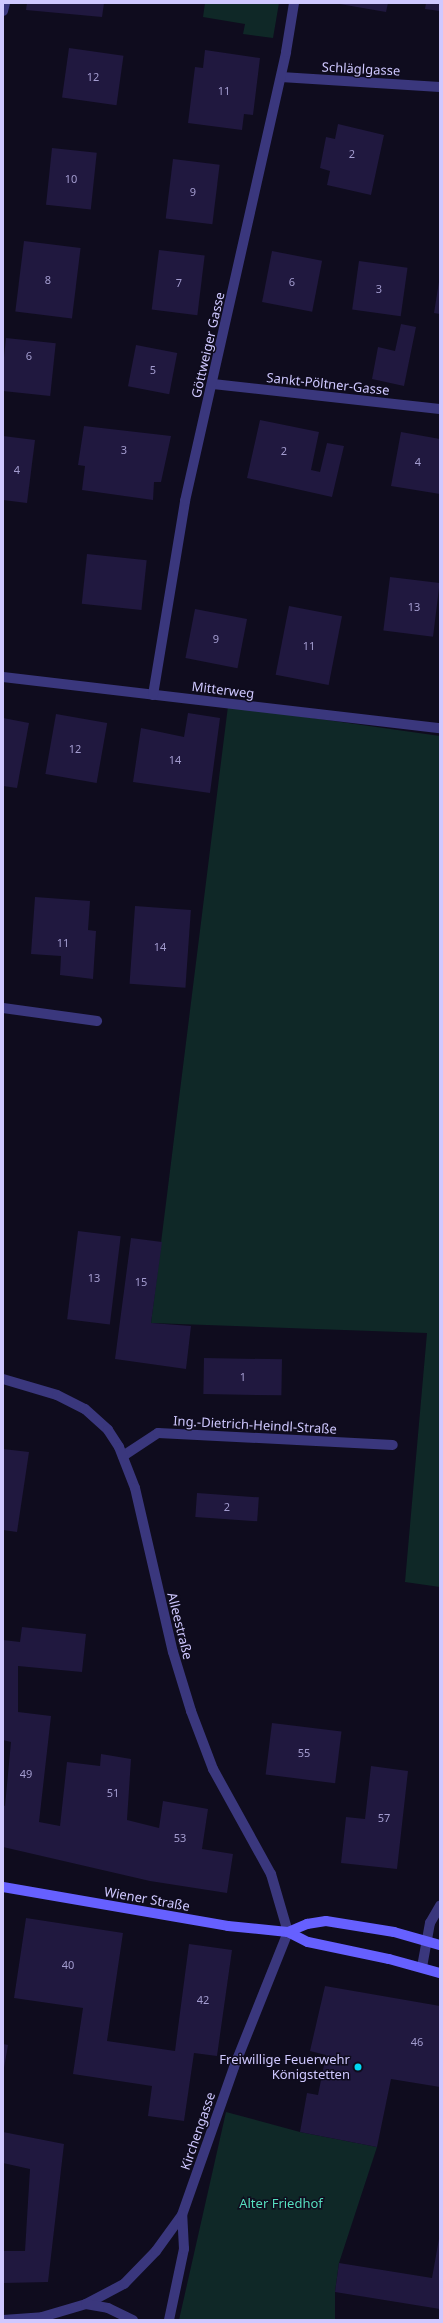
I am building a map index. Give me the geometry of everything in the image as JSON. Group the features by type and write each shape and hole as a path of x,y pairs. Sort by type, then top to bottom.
{"main road":[{"name":"Wiener Straße","path":"3,1887 228,1926 288,1932 308,1942 422,1967 440,1973"},
{"name":"Wiener Straße","path":"288,1932 307,1924 326,1921 394,1932 440,1945"}],"street":[{"path":"3,11 5,3"},
{"name":"Göttweiger Gasse","path":"153,695 185,501 213,384 281,77 294,3"},
{"name":"Schläglgasse","path":"281,77 440,87"},
{"name":"Sankt-Pöltner-Gasse","path":"213,384 440,409"},
{"name":"Mitterweg","path":"3,677 440,728"},
{"path":"3,1008 97,1021"},
{"name":"Alleestraße","path":"3,1379 57,1395 85,1409 108,1430 123,1456 135,1488 173,1652 191,1711 216,1776 269,1869 288,1932"},
{"name":"Ing.-Dietrich-Heindl-Straße","path":"123,1456 158,1433 392,1445"},
{"path":"422,1967 430,1923 440,1906"},
{"name":"Kirchengasse","path":"3,2320 42,2317 86,2304 112,2291 129,2279 156,2251 182,2215 234,2067 288,1932"},
{"path":"169,2320 184,2249 182,2215"},
{"name":"Kirchengasse","path":"86,2304 108,2308 133,2320"}],"green space":[{"path":"205,3 279,3 273,38 243,34 245,24 203,17"},
{"path":"228,706 440,736 440,1587 405,1582 427,1333 151,1323"},
{"name":"Alter Friedhof","path":"226,2112 300,2132 377,2147 339,2263 335,2292 335,2320 179,2320"}],"building":[{"path":"27,3 104,3 102,17 26,10"},
{"path":"334,3 388,3 386,12"},
{"path":"426,3 440,3 440,11 425,9"},
{"path":"69,48 123,56 117,105 62,98"},
{"path":"205,50 260,58 253,115 244,114 242,130 188,123 195,67 203,68"},
{"path":"338,124 384,135 371,195 327,185 330,171 320,168 326,137 335,139"},
{"path":"52,148 97,153 91,209 46,205"},
{"path":"173,159 220,165 212,224 166,219"},
{"path":"24,241 81,248 72,318 15,311"},
{"path":"159,250 205,256 197,315 152,310"},
{"path":"272,251 322,261 312,312 262,302"},
{"path":"359,261 408,268 401,316 352,310"},
{"path":"440,282 440,314 434,313"},
{"path":"401,324 416,327 404,386 372,379 378,347 395,351"},
{"path":"6,338 56,343 50,396 3,391 3,367"},
{"path":"136,345 177,353 169,394 128,386"},
{"path":"260,420 319,432 311,470 320,472 327,443 344,446 332,497 247,478"},
{"path":"84,426 171,436 161,482 154,482 153,500 82,490 85,466 78,465"},
{"path":"401,432 440,439 440,494 391,486"},
{"path":"3,436 35,440 27,503 3,500"},
{"path":"87,554 147,560 141,610 82,604"},
{"path":"390,577 440,583 433,637 383,631"},
{"path":"289,606 342,616 329,685 276,675"},
{"path":"195,609 247,619 237,668 185,658"},
{"path":"188,713 220,718 210,793 133,782 141,728 184,737"},
{"path":"56,714 107,723 97,783 45,774"},
{"path":"3,718 29,723 17,788 3,786"},
{"path":"35,897 90,901 88,930 96,931 93,979 60,975 61,956 31,954"},
{"path":"135,906 191,910 185,988 130,984"},
{"path":"78,1231 121,1236 110,1325 67,1319"},
{"path":"131,1238 162,1242 151,1323 191,1326 186,1369 115,1359"},
{"path":"204,1358 282,1359 281,1395 203,1394"},
{"path":"3,1449 29,1452 17,1532 3,1530"},
{"path":"197,1493 259,1497 257,1521 195,1517"},
{"path":"22,1627 86,1634 82,1672 18,1666 18,1712 51,1716 39,1822 60,1826 67,1762 100,1766 101,1754 131,1759 127,1820 159,1828 163,1801 208,1809 202,1849 233,1854 227,1893 150,1881 3,1847 3,1805 5,1806 11,1742 3,1740 3,1640 20,1642"},
{"path":"272,1723 341,1732 335,1783 266,1775"},
{"path":"371,1766 408,1771 397,1869 341,1863 346,1817 365,1819"},
{"path":"26,1918 123,1933 107,2041 175,2051 189,1944 232,1950 217,2056 194,2053 184,2121 148,2116 152,2086 73,2074 83,2008 14,1998"},
{"name":"Freiwillige Feuerwehr Königstetten","path":"325,1986 440,2006 440,2087 391,2079 377,2147 300,2132 307,2093 318,2095 326,2055 310,2051"},
{"path":"3,2044 8,2045 4,2068 3,2068"},
{"path":"3,2132 64,2144 48,2282 3,2283 3,2251 25,2251 30,2169 3,2163"},
{"path":"440,2233 440,2309 335,2292 339,2263 432,2278"}],"place":[{"name":"Freiwillige Feuerwehr Königstetten","path":"358,2067"}]}
